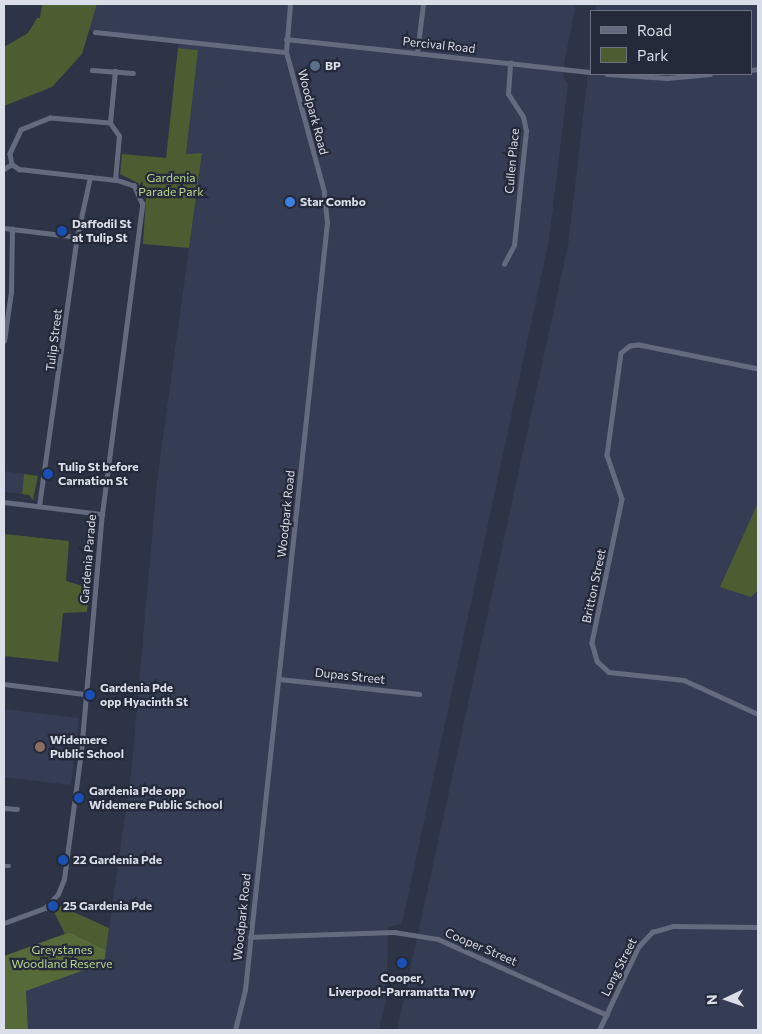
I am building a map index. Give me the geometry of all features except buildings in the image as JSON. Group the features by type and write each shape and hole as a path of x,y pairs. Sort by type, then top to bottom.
{"street":[{"name":"Woodpark Road","path":"235,1030 245,990 328,212 286,52 290,4"},
{"path":"417,53 423,4"},
{"path":"95,32 286,52"},
{"name":"Percival Road","path":"286,39 590,72"},
{"name":"Cullen Place","path":"504,264 514,245 526,131 523,116 508,94 510,63"},
{"path":"92,70 133,73"},
{"path":"115,71 110,124 119,136 115,180"},
{"path":"620,75 659,78 697,75"},
{"path":"4,169 12,164 10,154 15,139 29,125 53,117 110,124"},
{"name":"Gardenia Parade","path":"4,923 45,908 62,886 80,766 102,514 142,204 134,186 115,180 19,169 12,164"},
{"name":"Tulip Street","path":"39,506 77,237 90,178"},
{"path":"4,228 77,237"},
{"path":"4,341 11,292 12,229"},
{"name":"Britton Street","path":"758,369 639,345 625,348 618,361 607,451 622,499 593,637 594,655 602,667 612,673 684,680 758,714"},
{"path":"4,502 102,514"},
{"name":"Dupas Street","path":"279,679 418,694"},
{"path":"4,684 86,694"},
{"path":"4,808 17,809"},
{"name":"Long Street","path":"599,1030 638,946 652,932 673,926 758,927"},
{"name":"Cooper Street","path":"250,937 409,933 454,944 606,1014"}],"shaded area":[{"path":"97,4 576,4 563,76 568,84 549,240 403,919 401,924 388,927 387,994 379,1030 28,1030 26,991 104,963 131,774 157,481 202,154 186,154 198,50 178,48 178,41 89,30"},
{"path":"596,4 758,4 758,1030 397,1030 568,245 590,58 590,75 752,75 752,10 595,10"},
{"path":"4,471 24,474 22,494 4,492"},
{"name":"Widemere Public School","path":"4,709 79,718 71,785 4,777"}],"green space":[{"path":"42,4 97,4 82,54 52,87 4,106 4,47 28,33 37,18 40,18"},
{"name":"Gardenia Parade Park","path":"178,48 198,50 186,154 202,153 189,248 143,244 146,197 138,183 120,174 122,154 166,158"},
{"path":"24,474 38,476 33,500 29,495 22,494"},
{"path":"758,503 758,590 751,597 720,587"},
{"path":"4,534 69,541 66,581 89,588 87,612 63,613 58,662 4,656"},
{"path":"58,905 109,928 106,950 70,932 65,934 53,910"},
{"name":"Greystanes Woodland Reserve","path":"70,932 106,950 104,963 26,991 28,1030 4,1030 4,956"}],"place":[{"name":"BP","path":"315,66"},
{"name":"Star Combo","path":"290,202"},
{"name":"Daffodil St at Tulip St","path":"62,231"},
{"name":"Tulip St before Carnation St","path":"48,474"},
{"name":"Gardenia Pde opp Hyacinth St","path":"90,695"},
{"name":"Widemere Public School","path":"40,747"},
{"name":"Gardenia Pde opp Widemere Public School","path":"79,798"},
{"name":"22 Gardenia Pde","path":"63,860"},
{"name":"25 Gardenia Pde","path":"53,906"},
{"name":"Cooper, Liverpool-Parramatta Twy","path":"402,963"}]}
